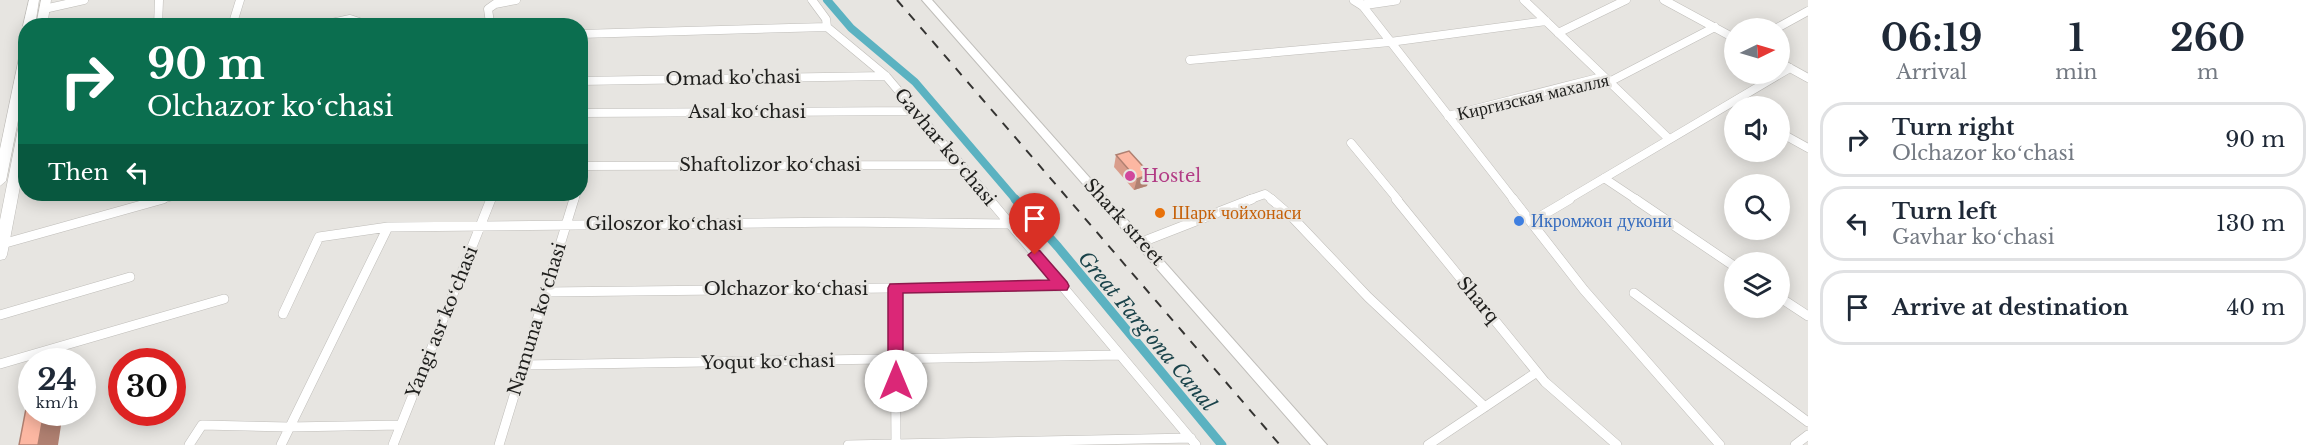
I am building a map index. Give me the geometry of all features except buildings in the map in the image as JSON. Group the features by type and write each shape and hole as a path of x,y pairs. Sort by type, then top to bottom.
{"highway":[{"path":"31,18 34,0"},
{"path":"0,181 18,88"},
{"path":"1,250 18,161"}],"main road":[{"name":"Shark street","path":"927,0 1320,445"}],"street":[{"path":"45,4 84,0"},
{"path":"158,18 159,0"},
{"path":"234,18 240,0"},
{"path":"490,18 488,9 495,4 516,0"},
{"name":"Gavhar koʻchasi","path":"812,0 826,19 827,27 886,76 1194,442"},
{"path":"1354,0 1362,5 1584,290 1720,445"},
{"path":"1362,5 1396,0"},
{"path":"1524,0 1669,140"},
{"path":"1558,33 1626,0"},
{"path":"1664,0 1724,32"},
{"path":"1790,21 1808,11"},
{"path":"1190,60 1390,42 1546,21"},
{"path":"588,34 827,27"},
{"name":"Киргизская махалля","path":"1448,116 1602,77 1611,81 1714,27"},
{"path":"1790,68 1808,78"},
{"name":"Omad ko'chasi","path":"588,81 886,76"},
{"path":"1746,96 1765,84"},
{"path":"1531,222 1724,109"},
{"name":"Asal koʻchasi","path":"588,113 914,111"},
{"path":"1790,138 1808,147"},
{"name":"Sharq","path":"1351,143 1537,372 1617,445"},
{"name":"Shaftolizor koʻchasi","path":"588,166 959,165"},
{"path":"1604,178 1724,259"},
{"path":"1142,242 1265,194 1293,218 1368,297 1485,407"},
{"path":"1,250 158,201"},
{"name":"Yangi asr koʻchasi","path":"393,445 490,201"},
{"name":"Namuna koʻchasi","path":"499,445 574,201"},
{"name":"Giloszor koʻchasi","path":"283,314 319,237 388,227 566,224 1009,224"},
{"path":"281,445 388,227"},
{"path":"0,315 130,278"},
{"name":"Olchazor koʻchasi","path":"547,291 1062,286"},
{"path":"895,288 896,444"},
{"path":"1634,293 1808,422"},
{"path":"0,364 224,299"},
{"path":"1790,304 1808,316"},
{"name":"Yoqut koʻchasi","path":"524,364 1120,355"},
{"path":"1428,445 1537,372"},
{"path":"189,445 202,425 290,427 401,425"},
{"path":"1795,445 1808,435"},
{"name":"Gavhar koʻchasi","path":"848,445 1194,442"}],"waterway":[{"name":"Great Farg'ona Canal","path":"827,0 851,28 915,82 1016,200"},
{"name":"Great Farg'ona Canal","path":"1015,199 1058,247 1222,445"}],"railway":[{"path":"897,0 1280,445"}],"place":[{"name":"Hostel","path":"1130,176"},
{"name":"Шарк чойхонаси","path":"1160,213"},
{"name":"Икромжон дукони","path":"1519,221"}],"route":[{"path":"896,381 895,288 1062,286 1035,255"}]}
